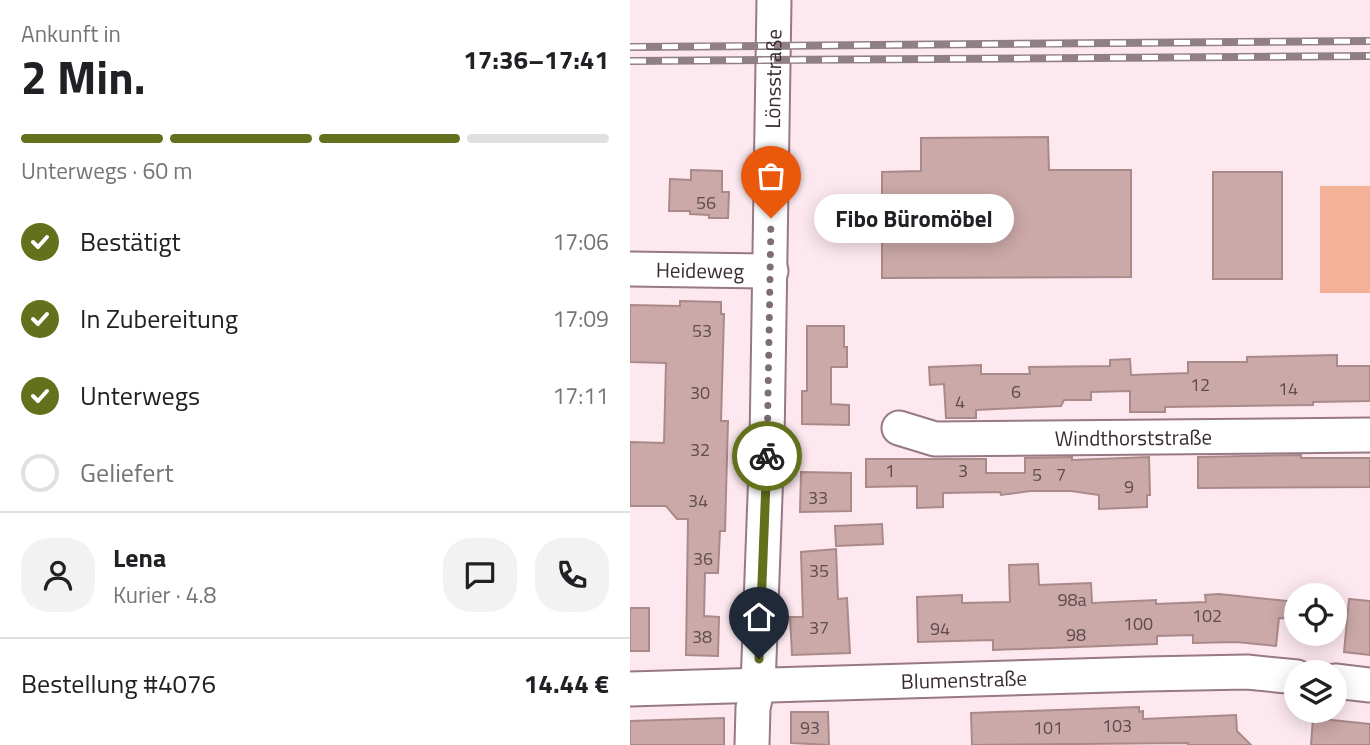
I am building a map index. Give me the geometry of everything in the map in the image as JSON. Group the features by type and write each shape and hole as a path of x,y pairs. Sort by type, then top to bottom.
{"street":[{"name":"Lönsstraße","path":"752,745 753,708 758,686 767,442 774,0"},
{"name":"Heideweg","path":"630,270 771,271"},
{"name":"Windthorststraße","path":"899,428 935,439 1370,435"},
{"name":"Blumenstraße","path":"630,689 1247,672 1284,676"},
{"path":"1347,682 1370,685"}],"shaded area":[{"path":"1320,186 1370,186 1370,293 1320,293"}],"building":[{"path":"1048,137 1049,170 1131,170 1131,277 882,278 882,172 921,171 921,138"},
{"path":"691,170 722,171 722,192 729,192 728,218 709,218 709,215 690,214 690,211 669,211 670,179 691,180"},
{"path":"1213,172 1282,172 1282,279 1213,279"},
{"path":"680,301 721,302 721,314 724,314 721,421 728,421 725,531 720,531 718,573 705,573 704,616 719,617 718,656 686,655 688,519 677,519 666,506 630,506 630,442 664,443 666,363 630,362 630,305 680,306"},
{"path":"807,326 844,326 847,367 831,367 831,404 849,405 849,425 802,424 802,391 807,391"},
{"path":"1337,355 1337,366 1370,366 1370,401 1313,402 1313,405 1165,407 1165,412 1130,412 1130,391 1091,392 1091,400 1064,400 1061,406 976,410 976,418 946,418 944,384 930,385 929,367 981,365 981,374 1030,374 1029,367 1110,366 1110,360 1130,359 1131,375 1188,373 1188,362 1247,362 1247,357"},
{"path":"1301,455 1301,458 1370,458 1370,487 1198,488 1198,457"},
{"path":"1072,457 1072,460 1149,457 1150,495 1147,495 1147,507 1099,509 1099,495 1071,491 1030,491 1001,495 1000,492 943,493 943,507 917,508 917,486 866,487 866,459 986,459 986,473 1025,473 1025,458"},
{"path":"801,472 851,473 851,511 800,512"},
{"path":"882,524 883,544 836,546 835,526"},
{"path":"836,549 838,599 847,598 850,653 792,655 790,617 803,617 801,552"},
{"path":"1038,564 1039,585 1091,583 1092,603 1156,600 1156,604 1206,602 1205,595 1219,594 1284,601 1284,618 1279,618 1276,646 1236,642 1193,643 1193,635 1157,636 1157,644 993,650 993,640 918,642 917,597 962,595 962,603 1010,602 1009,565"},
{"path":"1349,599 1370,601 1370,655 1344,652 1345,646 1347,646"},
{"path":"630,608 649,608 649,651 630,651"},
{"path":"1139,707 1139,712 1143,711 1143,719 1236,715 1237,731 1251,745 972,745 971,713"},
{"path":"791,712 828,712 829,745 791,743"},
{"path":"724,718 724,745 630,745 630,721"},
{"path":"1313,723 1370,724 1370,745 1311,745"}],"railway":[{"path":"630,47 1370,41"},
{"path":"630,61 1370,56"}],"way so far":[{"path":"767,456 771,218"}],"place":[{"name":"Fibo Büromöbel","path":"771,218"}],"route":[{"path":"759,659 767,456"}]}
